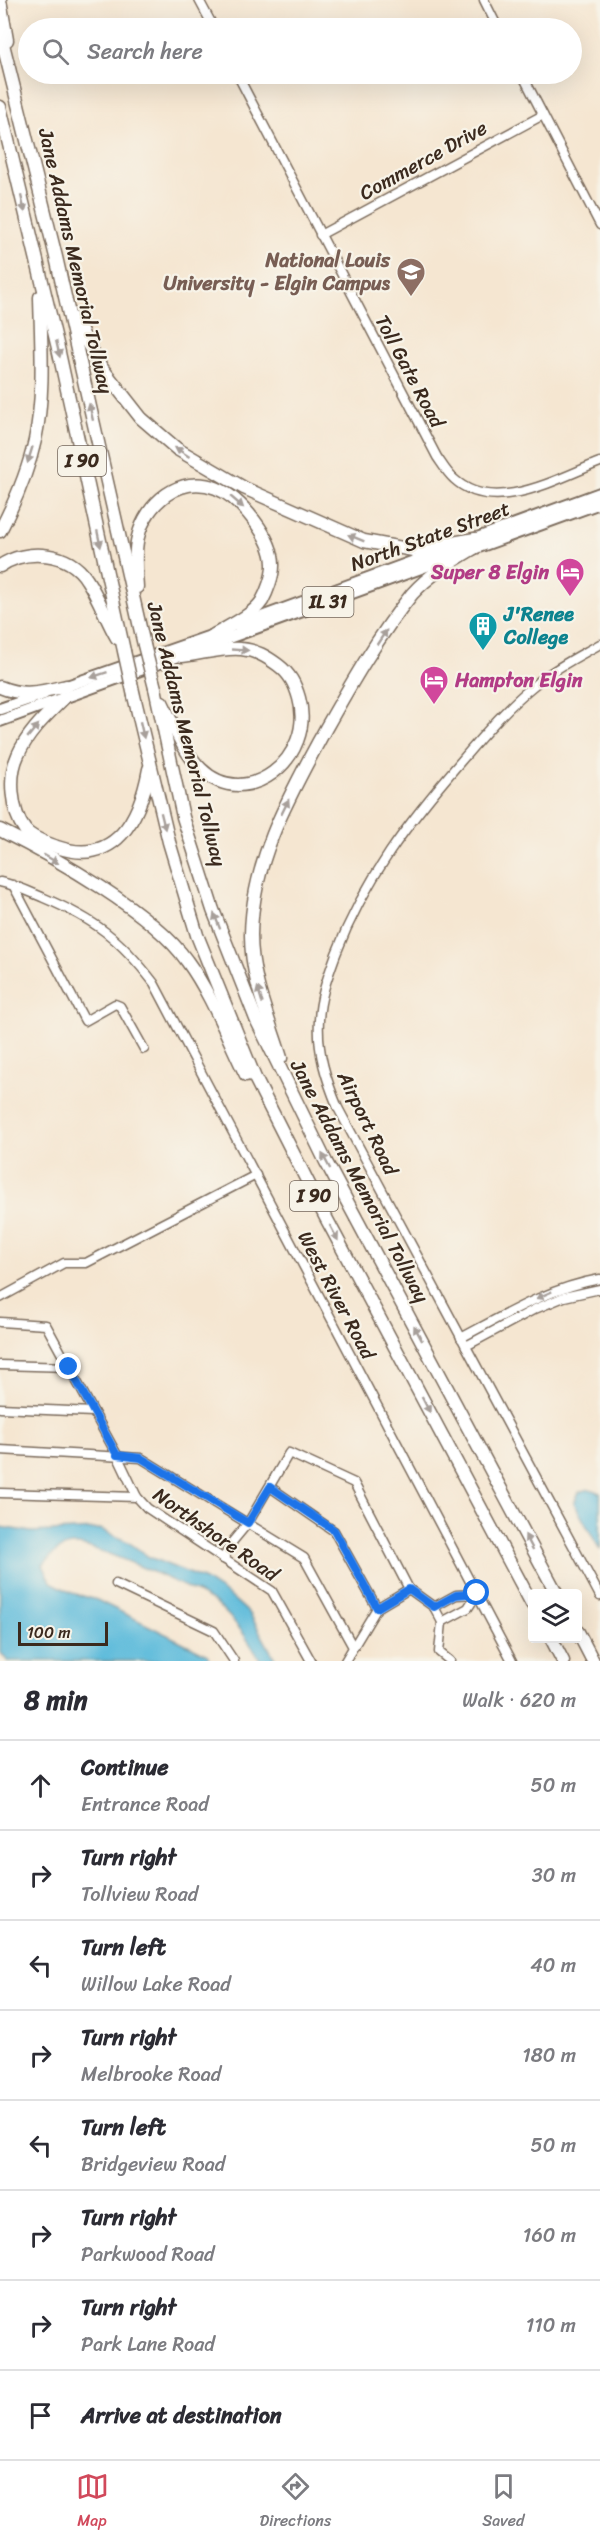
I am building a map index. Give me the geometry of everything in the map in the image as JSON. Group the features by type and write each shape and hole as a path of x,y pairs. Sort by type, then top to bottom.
{"highway":[{"path":"0,0 19,109"},
{"name":"Jane Addams Memorial Tollway","path":"0,32 56,257 183,817 213,910 256,1019 290,1091 555,1589"},
{"name":"Jane Addams Memorial Tollway","path":"0,107 150,765 196,935 255,1078 305,1178 528,1596"},
{"path":"56,257 83,335 101,367 141,418 177,449 244,488 364,542 413,550 475,544"},
{"path":"0,531 18,496 35,440 41,385 39,272"},
{"path":"137,612 137,538 144,517 162,496 177,489 191,485 213,487 225,492 242,505 256,523 268,544 273,566 261,603 237,622 213,635"},
{"path":"290,1091 254,976 251,935 255,887 266,848 312,754 348,689 383,635 414,593 445,565 475,544"},
{"path":"0,566 17,558 39,554 58,558 73,565 87,578 124,651"},
{"path":"155,688 192,760 202,771 215,779 245,785 268,776 288,760 301,737 303,711 296,686 287,672 263,654 241,648 182,656"},
{"path":"0,687 16,693 65,692"},
{"path":"65,692 30,734 14,766 12,780 15,804 24,828 29,834 47,843 77,852 96,850 109,844 125,831 137,812 150,765"},
{"path":"0,830 120,901 160,929 180,952 214,1008 271,1125 305,1178"},
{"path":"582,1640 593,1661"},
{"path":"554,1643 563,1661"}],"main road":[{"name":"North State Street","path":"0,709 65,692 182,656 475,544 600,493"},
{"name":"North State Street","path":"0,721 65,692 213,635 600,503"}],"street":[{"path":"199,0 208,18"},
{"path":"484,0 493,18"},
{"name":"Toll Gate Road","path":"242,84 437,457 455,480 484,495 514,494 600,462"},
{"path":"527,84 600,225"},
{"name":"Commerce Drive","path":"320,235 543,115"},
{"name":"Airport Road","path":"600,644 539,681 518,699 488,730 405,828 358,902 343,935 327,978 319,1021 322,1062 334,1098 600,1596"},
{"name":"West River Road","path":"0,882 78,913 107,932 131,954 154,984 512,1661"},
{"path":"12,885 85,1021 115,1004 120,1006 144,1049"},
{"path":"0,1298 64,1263 86,1263 256,1176"},
{"path":"464,1342 551,1292 573,1284 600,1279"},
{"path":"464,1342 564,1297 600,1289"},
{"path":"0,1322 46,1325 117,1455 137,1497 0,1493"},
{"path":"0,1365 69,1367"},
{"path":"0,1408 93,1412"},
{"path":"0,1450 141,1458 304,1558 353,1647"},
{"path":"223,1559 233,1540 248,1523 289,1454 354,1483 409,1589 434,1607 442,1622 439,1652 434,1661"},
{"path":"270,1487 334,1530 377,1608"},
{"name":"Northshore Road","path":"137,1497 147,1508 272,1591 311,1661"},
{"path":"116,1584 214,1631 234,1661"},
{"path":"345,1661 377,1608 409,1589"},
{"path":"434,1607 456,1595 477,1593"},
{"path":"442,1622 468,1608 477,1593"},
{"path":"439,1652 450,1661"}],"water":[{"path":"590,1489 600,1493 600,1550 574,1503 579,1492"},
{"path":"0,1527 31,1532 100,1529 128,1542 149,1557 205,1580 232,1598 250,1614 276,1661 261,1661 236,1624 223,1610 206,1598 121,1559 83,1546 72,1545 59,1550 43,1565 51,1582 72,1593 97,1600 208,1655 210,1661 8,1661 0,1652"}],"place":[{"name":"National Louis University - Elgin Campus","path":"411,298"},
{"name":"Super 8 Elgin","path":"570,598"},
{"name":"J'Renee College","path":"483,652"},
{"name":"Hampton Elgin","path":"434,706"}],"route":[{"path":"69,1367 117,1455 141,1458 248,1523 270,1487 334,1530 377,1608 409,1589 434,1607 456,1595 477,1593"}]}
